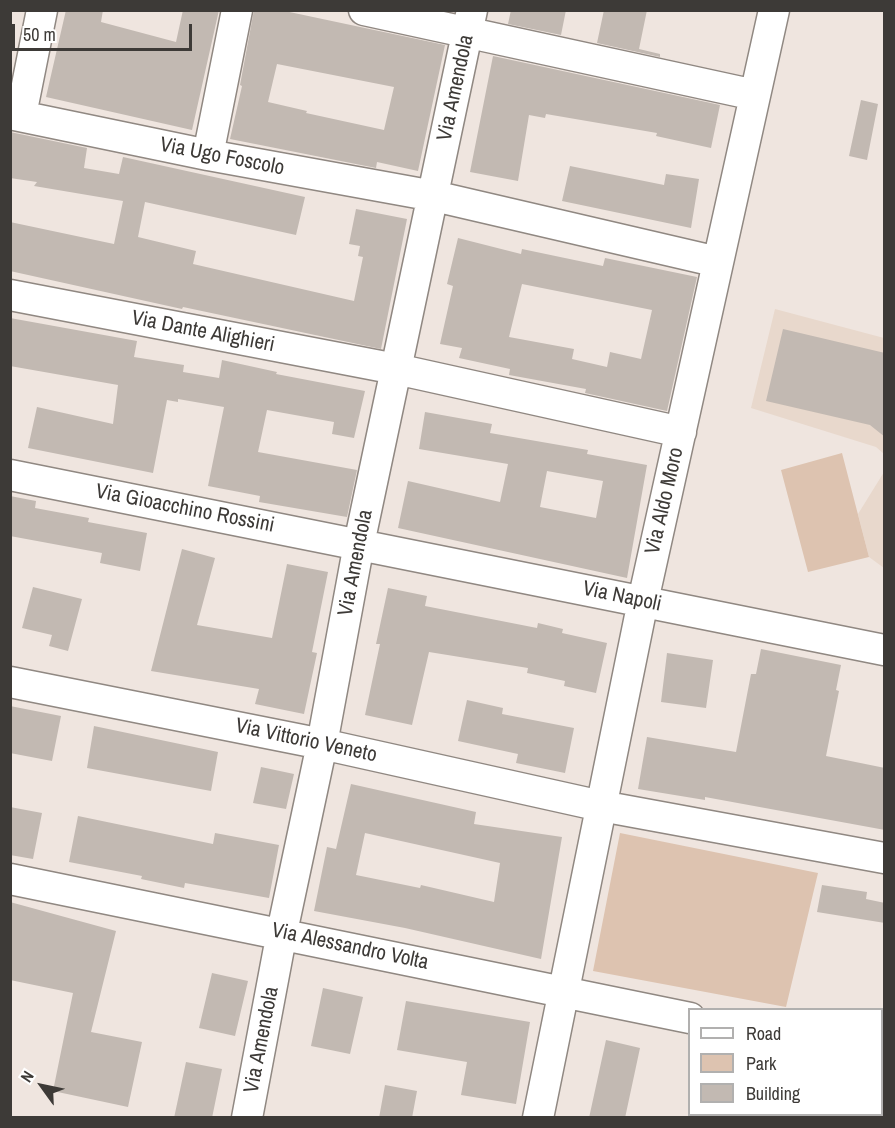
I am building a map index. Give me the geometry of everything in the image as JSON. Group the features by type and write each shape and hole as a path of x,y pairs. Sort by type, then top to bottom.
{"street":[{"path":"16,115 42,10"},
{"path":"208,155 237,10"},
{"path":"364,10 470,21 755,95"},
{"name":"Via Aldo Moro","path":"538,1118 643,601 774,10"},
{"name":"Via Amendola","path":"247,1118 282,933 322,744 359,543 470,21"},
{"name":"Via Ugo Foscolo","path":"16,115 208,155 434,196 718,262"},
{"name":"Via Dante Alighieri","path":"10,296 396,369 681,432"},
{"name":"Via Gioacchino Rossini","path":"10,475 359,543"},
{"name":"Via Napoli","path":"359,543 885,650"},
{"name":"Via Vittorio Veneto","path":"10,682 322,744 601,806 885,858"},
{"name":"Via Alessandro Volta","path":"10,879 688,1018"}],"shaded area":[{"path":"775,309 884,338 884,454 876,447 751,408"},
{"path":"884,472 884,568 869,557 858,514"}],"green space":[{"path":"842,453 869,557 808,572 781,470"},
{"path":"620,833 818,873 786,1007 593,971"}],"building":[{"path":"66,10 103,10 101,22 176,42 183,10 219,10 192,130 46,97"},
{"path":"254,10 280,10 445,45 418,171 377,162 376,168 230,139 242,86 240,85","holes":["277,64 394,87 384,130 268,102"]},
{"path":"511,10 566,10 561,35 508,24"},
{"path":"604,10 647,10 639,49 660,54 660,57 597,43"},
{"path":"493,56 720,105 711,148 656,136 657,133 546,114 545,118 529,115 518,181 470,172"},
{"path":"861,100 878,104 867,160 849,156"},
{"path":"10,132 87,148 84,168 119,174 123,157 305,197 296,235 145,202 138,237 196,251 193,264 354,301 363,257 358,256 360,246 349,244 356,209 407,219 381,349 10,271 10,222 114,244 123,201 34,186 37,182 10,178"},
{"path":"570,166 664,185 666,174 699,179 691,228 562,201"},
{"path":"458,238 521,254 522,249 603,266 605,258 697,277 667,411 585,393 586,389 509,375 510,369 459,358 462,348 440,344 453,286 447,284","holes":["522,284 652,310 641,359 610,352 607,367 572,359 574,349 509,337"]},
{"path":"10,318 137,341 134,357 184,365 183,372 219,378 222,360 277,372 276,374 365,391 354,438 332,434 334,422 267,410 258,452 357,470 347,517 259,502 260,496 208,486 224,407 178,399 178,402 167,400 153,473 28,448 37,407 113,424 118,385 10,366"},
{"path":"783,329 885,353 885,437 870,425 766,401"},
{"path":"425,412 492,424 490,433 588,450 587,454 647,465 627,578 398,528 408,481 500,502 508,464 419,449","holes":["547,471 603,481 596,518 540,507"]},
{"path":"10,496 36,501 35,508 89,518 88,522 147,533 140,571 100,563 102,553 10,536"},
{"path":"182,549 215,558 197,625 272,638 287,564 328,572 312,652 317,653 304,714 255,704 259,689 151,671"},
{"path":"33,587 82,599 68,651 49,646 52,635 22,628"},
{"path":"388,588 427,596 425,606 537,628 538,623 563,629 562,633 607,643 596,693 564,686 565,681 527,673 528,668 429,652 412,725 365,715 380,644 376,644"},
{"path":"761,649 841,665 836,690 839,691 826,756 885,768 885,830 705,797 705,800 638,789 647,737 736,752 751,674 756,674"},
{"path":"667,653 713,660 706,708 661,702"},
{"path":"467,700 503,708 502,714 574,728 565,773 516,763 518,754 458,741"},
{"path":"10,706 61,716 52,761 10,753"},
{"path":"94,726 218,752 211,791 87,768"},
{"path":"261,767 294,774 286,809 253,803"},
{"path":"351,784 476,812 474,824 562,837 541,959 405,928 314,911 327,847 336,849","holes":["365,833 500,863 494,902 421,885 420,888 356,875"]},
{"path":"10,807 42,813 33,859 10,855"},
{"path":"78,816 213,844 215,833 279,845 269,898 185,883 184,888 141,879 142,876 69,862"},
{"path":"822,885 867,892 866,899 885,903 885,923 817,912"},
{"path":"10,902 116,931 91,1032 142,1042 128,1107 53,1091 73,993 10,980"},
{"path":"212,973 248,981 235,1036 199,1028"},
{"path":"323,988 363,997 350,1054 311,1046"},
{"path":"406,1001 530,1022 516,1104 461,1095 467,1062 397,1050"},
{"path":"606,1040 640,1048 625,1118 589,1118"},
{"path":"186,1062 222,1069 212,1118 174,1118"},
{"path":"385,1085 417,1091 412,1118 379,1118"}]}
